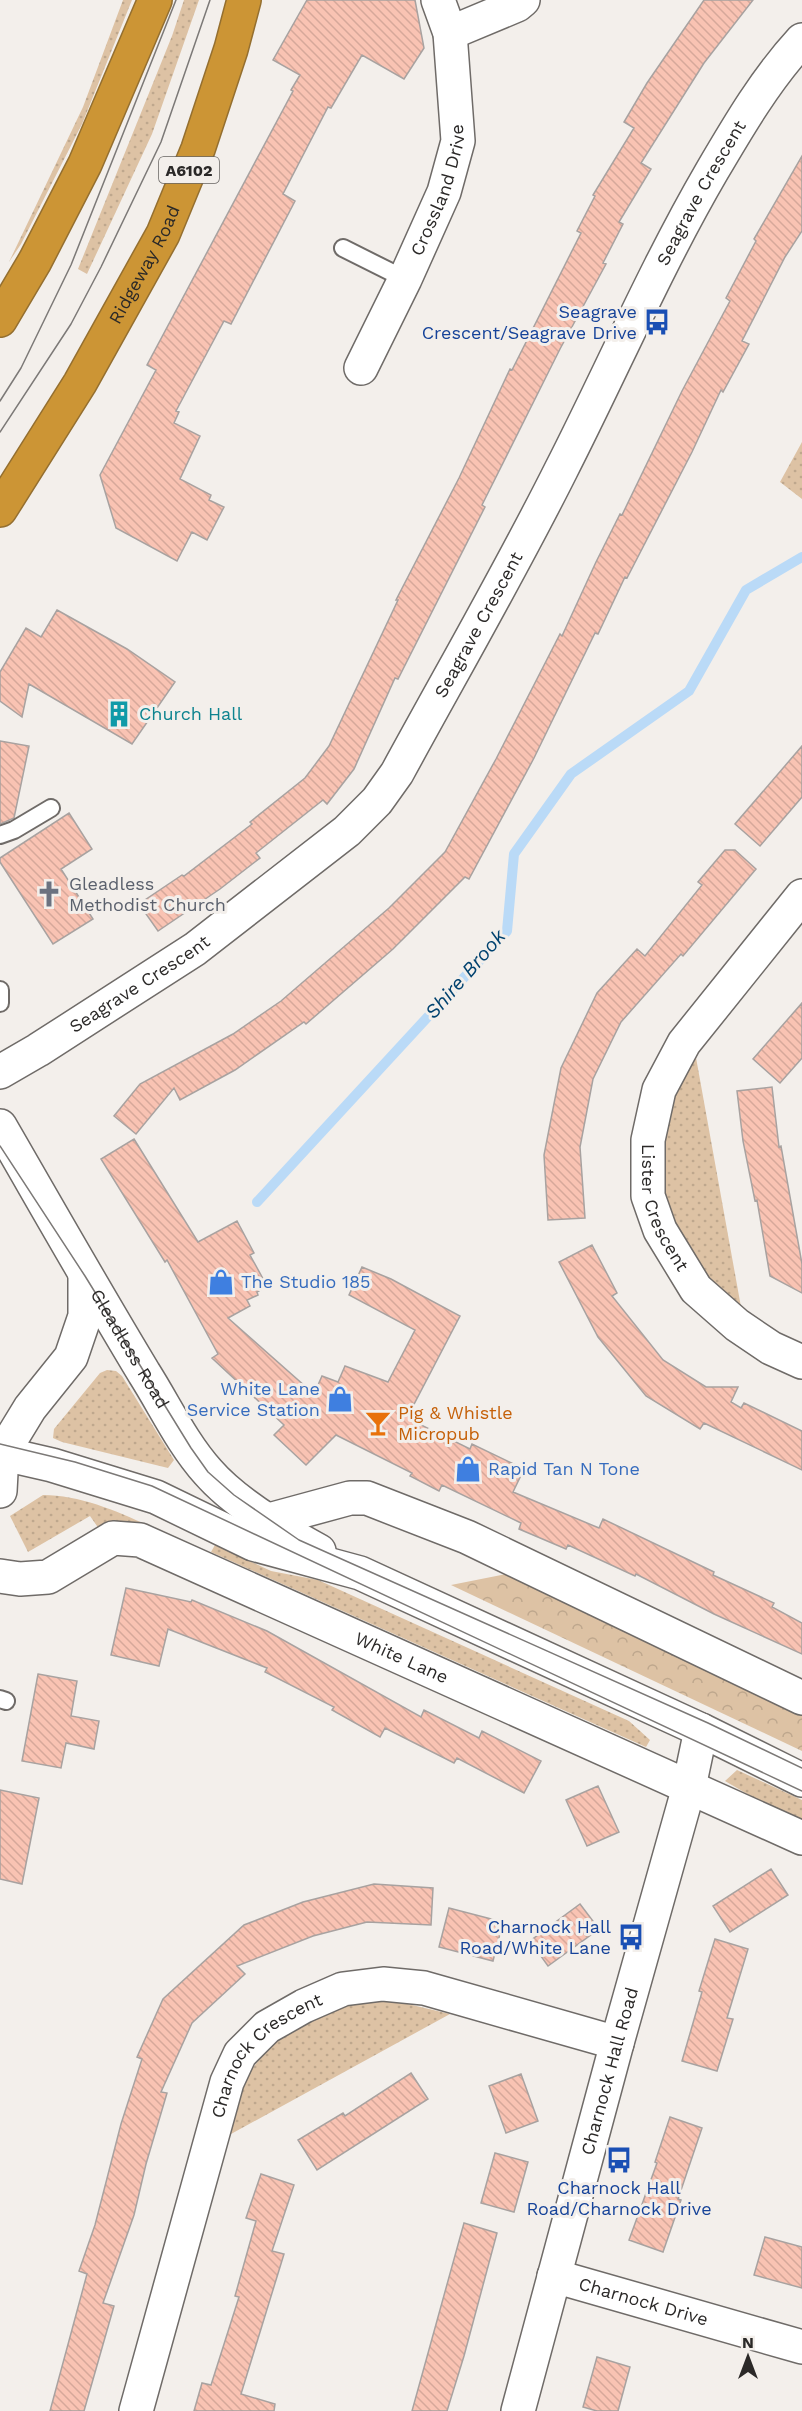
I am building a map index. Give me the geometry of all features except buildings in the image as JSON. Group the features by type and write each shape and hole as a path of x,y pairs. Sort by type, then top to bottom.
{"highway":[{"path":"0,320 35,261 85,164 155,0"},
{"name":"Ridgeway Road","path":"0,510 80,384 162,234 198,149 231,49 244,0"}],"street":[{"name":"Crossland Drive","path":"361,368 405,279 444,192 458,141 450,33 438,0"},
{"path":"450,33 517,5 523,0"},
{"name":"Seagrave Crescent","path":"0,1072 195,949 347,831 377,801 397,773 561,471 638,310 696,199 738,126 781,63 802,40"},
{"name":"Lister Crescent","path":"802,896 684,1042 659,1090 648,1140 648,1196 660,1230 696,1289 737,1325 771,1348 802,1362"},
{"name":"Gleadless Road","path":"3,1140 174,1423 208,1473 234,1495 299,1540 360,1574"},
{"path":"0,1491 1,1454 30,1408 71,1357 86,1316 86,1276"},
{"path":"1,1454 52,1465 156,1497 253,1544 360,1574 701,1730 802,1780"},
{"path":"269,1520 330,1502 350,1498 367,1498 467,1537 802,1698"},
{"name":"White Lane","path":"0,1576 20,1580 48,1577 113,1538 140,1540 802,1838"},
{"name":"Charnock Hall Road","path":"518,2411 617,2043 690,1787 701,1730"},
{"name":"Charnock Crescent","path":"136,2411 227,2082 240,2054 267,2027 304,2006 343,1989 383,1984 424,1988 617,2043"},
{"name":"Charnock Drive","path":"554,2276 802,2347"}],"lane":[{"path":"343,248 405,279"},
{"path":"0,835 14,830 51,808"},
{"path":"0,990 0,1003"}],"green space":[{"path":"123,0 132,0 82,124 21,244 9,262 83,107"},
{"path":"184,0 199,0 152,134 87,274 78,269 172,36"},
{"path":"802,442 802,499 780,482"},
{"path":"695,1052 741,1307 722,1293 692,1259 672,1219 666,1197 662,1174 661,1123"},
{"path":"107,1370 116,1371 122,1376 174,1460 168,1468 53,1438 54,1429 100,1373"},
{"path":"43,1495 61,1496 97,1505 182,1541 132,1523 104,1536 90,1516 28,1552 10,1516"},
{"path":"215,1545 271,1571 318,1580 629,1721 650,1740 646,1747 211,1552"},
{"path":"516,1572 802,1716 802,1751 451,1585"},
{"path":"737,1770 802,1800 802,1826 725,1781"},
{"path":"391,2000 450,2014 231,2134 233,2109 247,2075 272,2044 301,2019 349,2003"}],"waterway":[{"name":"Shire Brook","path":"257,1202 507,931 514,854 571,774 689,691 746,590 802,557"}],"tram line":[{"path":"0,401 21,368 71,265 176,0"},
{"path":"0,432 71,324 101,267 161,142 210,0"},
{"path":"0,1146 85,1276 191,1448 208,1472 234,1495 299,1540 708,1723 802,1768"},
{"path":"0,1444 75,1462 152,1486 802,1791"}],"place":[{"name":"Seagrave Crescent/Seagrave Drive","path":"657,322"},
{"name":"Church Hall","path":"119,714"},
{"name":"Gleadless Methodist Church","path":"49,894"},
{"name":"The Studio 185","path":"221,1282"},
{"name":"White Lane Service Station","path":"340,1399"},
{"name":"Pig & Whistle Micropub","path":"378,1423"},
{"name":"Rapid Tan N Tone","path":"468,1469"},
{"name":"Charnock Hall Road/White Lane","path":"631,1937"},
{"name":"Charnock Hall Road/Charnock Drive","path":"619,2160"}]}
